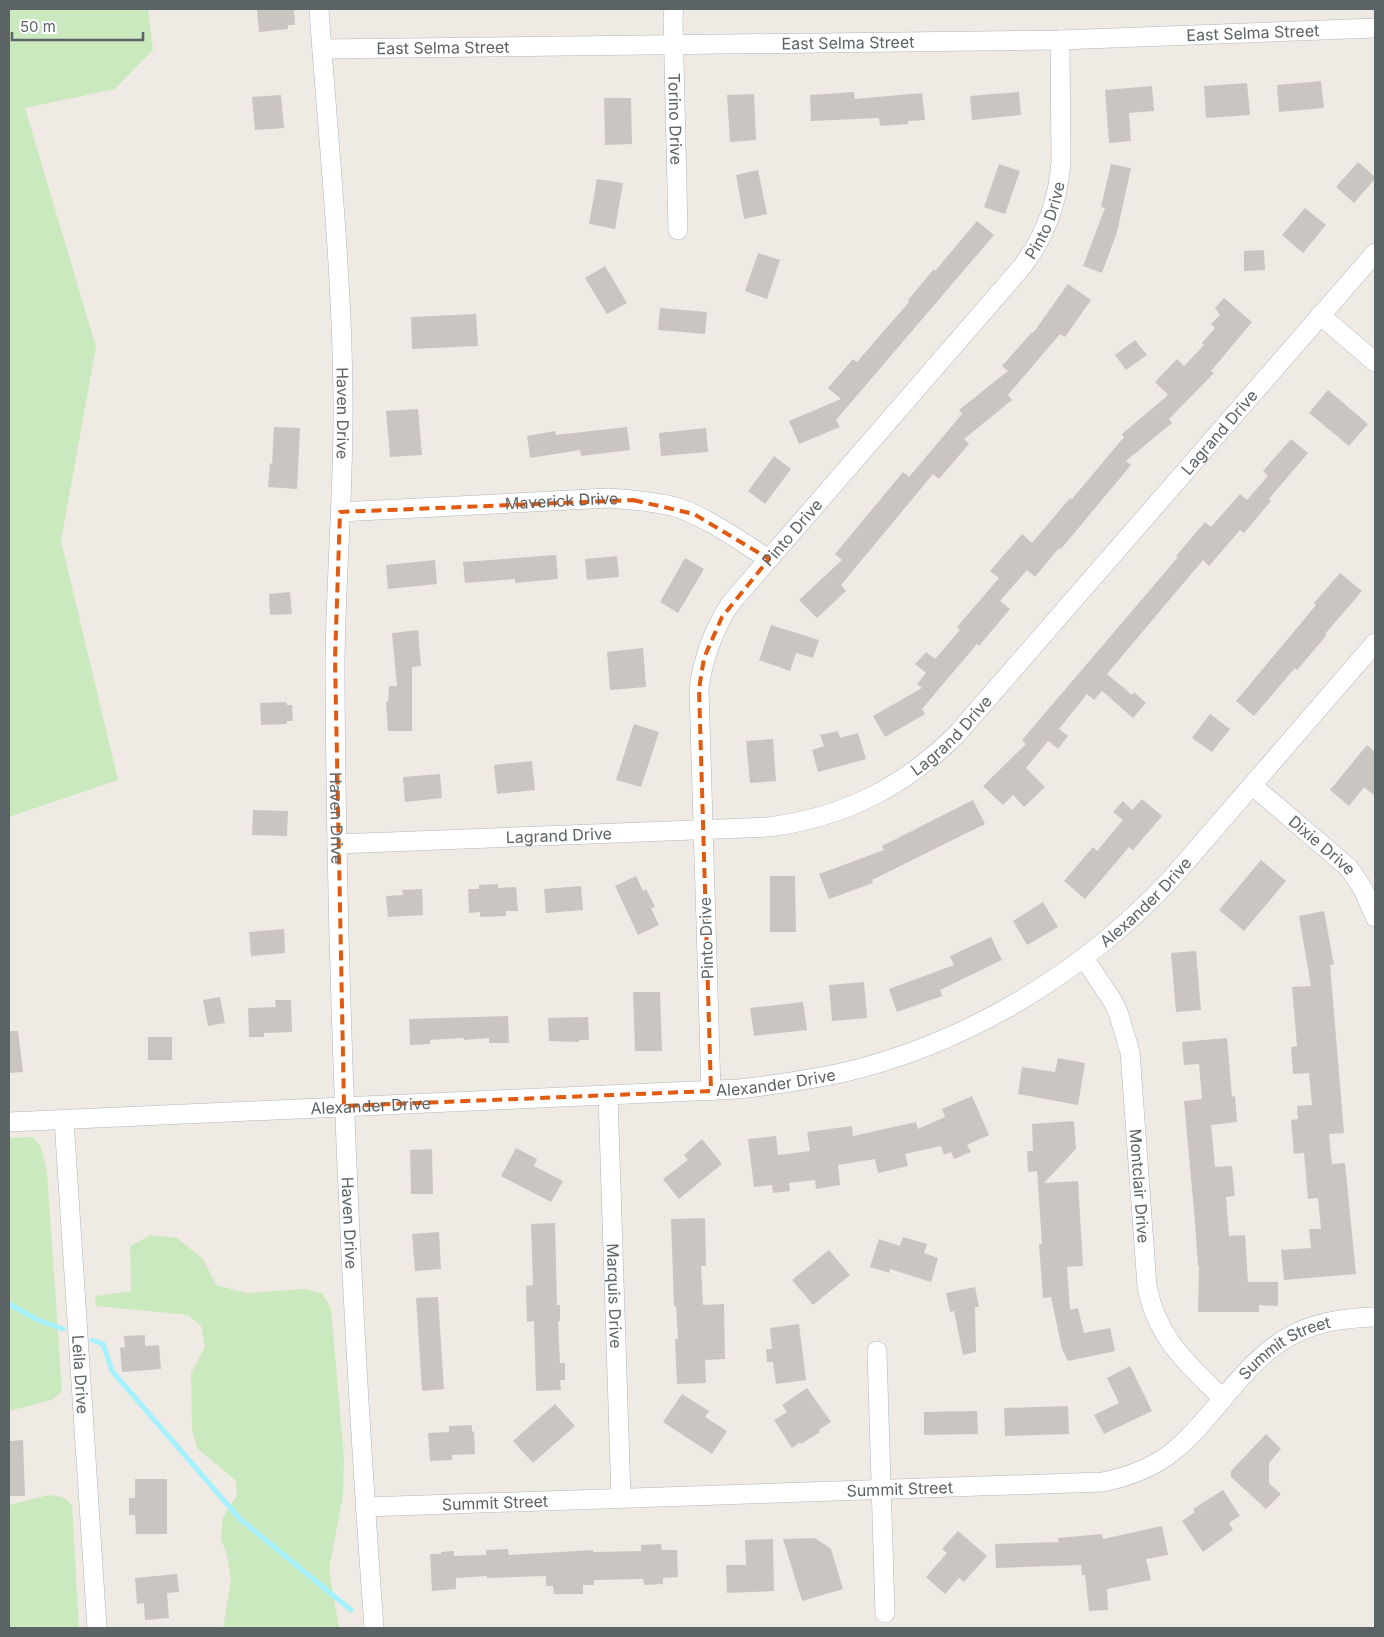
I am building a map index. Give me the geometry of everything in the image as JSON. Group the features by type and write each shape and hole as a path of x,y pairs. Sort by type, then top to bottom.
{"street":[{"name":"Haven Drive","path":"319,9 335,216 342,352 343,402 335,659 337,844 344,1106 365,1506 374,1628"},
{"name":"Torino Drive","path":"674,9 678,230"},
{"name":"East Selma Street","path":"322,49 1060,40 1375,28"},
{"name":"Pinto Drive","path":"711,1091 699,689 704,658 715,630 730,604 1021,268 1042,236 1056,200 1061,171 1060,40"},
{"name":"Lagrand Drive","path":"337,844 769,827 816,818 861,803 889,788 921,767 956,735 1375,253"},
{"path":"1320,315 1375,362"},
{"name":"Maverick Drive","path":"340,512 610,498 632,500 674,507 694,514 769,559"},
{"name":"Alexander Drive","path":"9,1122 711,1091 808,1080 899,1055 961,1031 996,1014 1084,958 1147,904 1253,786 1375,643"},
{"name":"Dixie Drive","path":"1253,786 1349,868 1363,889 1375,918"},
{"name":"Montclair Drive","path":"1084,958 1118,1012 1130,1052 1147,1286 1152,1310 1165,1336 1176,1350 1222,1399"},
{"name":"Marquis Drive","path":"608,1095 622,1498"},
{"name":"Leila Drive","path":"64,1120 97,1628"},
{"name":"Summit Street","path":"365,1506 1083,1484 1121,1478 1145,1469 1174,1451 1263,1355 1293,1334 1328,1321 1375,1317"},
{"path":"877,1351 885,1613"}],"highlighted area":[{"path":"633,500 694,514 769,559 722,617 704,658 699,689 711,1091 344,1106 335,659 340,512"}],"green space":[{"path":"9,9 148,9 153,50 115,89 25,108 96,347 61,541 118,780 9,817"},
{"path":"33,1137 41,1147 47,1172 62,1391 52,1400 9,1411 9,1138"},
{"path":"151,1235 177,1238 203,1259 216,1285 246,1293 303,1289 322,1293 331,1309 344,1458 343,1495 329,1570 339,1628 223,1628 231,1580 227,1556 221,1539 223,1517 237,1495 236,1481 197,1448 192,1429 191,1373 205,1347 201,1326 188,1315 96,1306 95,1296 131,1291 130,1246"},
{"path":"49,1495 63,1497 72,1505 79,1628 9,1628 9,1505"}],"building":[{"path":"257,10 294,10 295,25 288,25 288,29 259,32"},
{"path":"1321,81 1324,108 1279,112 1277,85"},
{"path":"1247,83 1250,115 1206,118 1204,86"},
{"path":"1152,86 1154,111 1129,113 1131,141 1109,143 1105,90"},
{"path":"854,92 855,99 922,93 925,120 908,121 908,124 880,126 879,118 811,121 810,95"},
{"path":"1019,92 1021,115 972,120 970,96"},
{"path":"754,94 756,140 730,142 727,95"},
{"path":"281,95 284,128 255,130 252,97"},
{"path":"604,98 631,98 632,144 605,145"},
{"path":"1358,162 1375,179 1354,203 1336,187"},
{"path":"999,164 1020,171 1005,214 984,207"},
{"path":"1111,164 1131,168 1117,232 1102,273 1083,266 1105,208 1101,207"},
{"path":"758,170 767,214 744,219 736,175"},
{"path":"597,179 623,183 615,229 589,224"},
{"path":"1305,208 1326,225 1303,253 1282,235"},
{"path":"977,221 994,235 836,420 840,427 799,444 789,421 841,399 828,388 853,359 857,362 909,302 908,300 934,269 935,271"},
{"path":"1264,250 1265,270 1244,271 1244,251"},
{"path":"758,253 780,260 767,299 745,291"},
{"path":"605,266 627,303 607,314 585,278"},
{"path":"1068,284 1091,300 1065,337 1060,334 1008,395 1012,400 964,439 969,444 939,479 933,474 841,585 846,591 817,618 799,600 842,560 835,554 903,472 909,477 962,414 959,410 1008,371 1002,366 1033,333"},
{"path":"1224,298 1252,322 1211,371 1214,373 1169,419 1172,423 1126,461 1131,465 1061,549 1059,548 1035,577 1027,570 1000,601 1010,609 979,646 977,644 922,709 925,714 885,737 873,716 922,688 917,684 926,673 915,664 926,652 935,659 960,630 957,627 999,578 990,571 1022,534 1032,543 1124,437 1122,434 1168,395 1155,382 1177,359 1184,366 1204,345 1202,343 1215,328 1211,324 1220,315 1215,308"},
{"path":"660,308 707,312 705,334 658,330"},
{"path":"476,314 478,346 412,349 411,317"},
{"path":"1135,340 1147,355 1126,370 1115,355"},
{"path":"1328,390 1368,424 1349,446 1309,413"},
{"path":"418,409 422,455 390,457 386,411"},
{"path":"274,427 300,428 297,489 268,487 270,463 272,464"},
{"path":"627,427 630,450 581,456 580,450 530,458 527,436 555,431 556,435"},
{"path":"706,428 708,452 661,456 659,433"},
{"path":"1291,439 1308,453 1269,499 1271,501 1244,533 1240,530 1209,566 1203,560 1107,674 1132,695 1134,692 1146,703 1133,718 1102,691 1094,700 1087,694 1059,729 1068,736 1058,749 1048,741 1026,768 1045,787 1024,807 1013,795 1003,805 983,786 1026,744 1022,740 1178,557 1176,556 1205,522 1211,527 1240,494 1247,500 1268,476 1263,471"},
{"path":"774,456 791,469 765,504 748,491"},
{"path":"556,555 558,579 515,583 515,579 465,583 463,562"},
{"path":"617,556 619,577 587,580 585,559"},
{"path":"685,558 704,569 678,613 660,602"},
{"path":"435,560 437,584 388,589 386,565"},
{"path":"1340,573 1362,591 1297,670 1295,668 1254,716 1236,701 1316,605 1314,603"},
{"path":"290,592 292,614 270,615 269,594"},
{"path":"771,625 819,640 813,658 796,653 790,671 759,660"},
{"path":"418,630 421,666 412,667 412,731 388,731 386,702 388,702 389,686 397,686 392,633"},
{"path":"643,648 646,687 610,690 607,652"},
{"path":"286,702 287,705 292,705 293,721 287,721 287,724 261,725 260,703"},
{"path":"1210,714 1230,729 1212,752 1192,738"},
{"path":"634,724 659,732 641,787 616,780"},
{"path":"838,731 840,738 858,733 866,759 818,772 812,750 824,746 820,735"},
{"path":"773,739 776,781 750,783 746,741"},
{"path":"1367,745 1375,752 1375,796 1364,787 1349,806 1330,790"},
{"path":"532,761 535,790 497,794 494,765"},
{"path":"440,774 442,798 405,802 403,777"},
{"path":"1142,799 1162,816 1133,850 1129,847 1085,899 1064,881 1093,847 1097,851 1123,820 1113,812 1123,801 1132,810"},
{"path":"973,800 985,824 872,880 873,883 829,899 819,874 884,850 882,846"},
{"path":"253,810 288,811 287,836 252,835"},
{"path":"1261,860 1286,881 1244,931 1219,910"},
{"path":"636,876 643,891 646,889 655,907 651,908 659,925 638,935 615,886"},
{"path":"770,876 795,876 796,932 770,932"},
{"path":"498,884 498,888 516,887 518,911 506,911 506,916 480,917 480,912 469,913 468,889 479,889 479,885"},
{"path":"581,886 583,910 546,913 544,889"},
{"path":"422,889 423,915 388,917 386,896 403,895 402,890"},
{"path":"1043,902 1058,927 1027,945 1013,921"},
{"path":"1324,911 1334,965 1330,965 1344,1133 1329,1134 1332,1164 1345,1163 1356,1274 1284,1280 1281,1250 1311,1248 1309,1229 1321,1229 1318,1198 1308,1199 1304,1153 1294,1154 1291,1120 1298,1119 1297,1106 1312,1105 1309,1073 1293,1074 1291,1047 1297,1046 1292,987 1311,986 1299,916"},
{"path":"284,929 285,953 251,956 249,932"},
{"path":"991,937 1002,960 940,990 942,996 897,1012 889,989 954,965 950,956"},
{"path":"1196,951 1201,1010 1176,1012 1171,953"},
{"path":"864,982 867,1018 832,1021 829,985"},
{"path":"633,992 660,992 662,1051 635,1051"},
{"path":"220,997 225,1023 208,1026 203,1000"},
{"path":"275,1000 291,1000 292,1032 264,1033 264,1037 249,1037 248,1008 276,1007"},
{"path":"803,1002 807,1030 754,1036 750,1008"},
{"path":"508,1016 509,1043 489,1043 489,1038 464,1040 464,1038 430,1040 430,1044 410,1045 409,1019"},
{"path":"588,1017 589,1040 579,1040 579,1042 549,1041 548,1018"},
{"path":"9,1031 18,1031 23,1072 9,1073"},
{"path":"148,1037 172,1037 172,1060 148,1060"},
{"path":"1227,1038 1232,1097 1235,1096 1237,1122 1211,1125 1215,1167 1232,1166 1235,1196 1226,1197 1229,1236 1245,1235 1248,1282 1278,1282 1278,1306 1259,1305 1259,1312 1198,1312 1199,1266 1184,1101 1202,1099 1199,1064 1184,1065 1182,1042"},
{"path":"1058,1058 1085,1063 1078,1105 1018,1094 1022,1067 1055,1072"},
{"path":"972,1096 989,1135 967,1145 971,1152 954,1159 951,1152 944,1155 941,1146 905,1154 908,1166 878,1173 875,1159 838,1165 840,1185 816,1189 815,1180 789,1183 790,1191 773,1193 772,1185 754,1187 748,1139 776,1136 778,1155 810,1151 807,1132 852,1126 853,1136 916,1122 918,1129 945,1117 942,1109"},
{"path":"1074,1121 1076,1149 1044,1183 1078,1181 1083,1266 1067,1267 1070,1310 1078,1308 1084,1333 1110,1328 1115,1351 1068,1361 1062,1349 1051,1297 1043,1298 1039,1244 1042,1244 1037,1171 1028,1172 1027,1151 1033,1151 1032,1124"},
{"path":"702,1139 722,1164 679,1199 663,1179 688,1160 684,1155"},
{"path":"516,1148 537,1159 534,1166 563,1181 551,1202 501,1176"},
{"path":"432,1149 433,1194 411,1194 410,1150"},
{"path":"705,1218 706,1266 701,1266 703,1305 724,1304 725,1359 705,1360 706,1383 677,1384 675,1339 678,1339 676,1306 674,1306 671,1219"},
{"path":"555,1223 557,1305 560,1305 560,1321 558,1321 560,1363 565,1363 565,1380 560,1380 561,1390 536,1391 534,1321 527,1322 526,1286 533,1285 531,1224"},
{"path":"439,1232 441,1269 415,1271 412,1234"},
{"path":"903,1237 927,1244 924,1253 938,1258 931,1282 890,1269 889,1273 870,1267 879,1239 900,1246"},
{"path":"829,1250 850,1275 813,1305 792,1280"},
{"path":"975,1287 979,1307 975,1307 976,1352 963,1355 954,1311 950,1312 946,1293"},
{"path":"438,1297 444,1389 422,1391 416,1298"},
{"path":"799,1324 806,1380 776,1384 773,1362 767,1362 766,1349 772,1349 770,1328"},
{"path":"145,1335 145,1346 159,1345 161,1369 122,1372 120,1348 125,1347 124,1336"},
{"path":"1130,1366 1152,1411 1104,1434 1094,1415 1119,1403 1107,1378"},
{"path":"807,1388 831,1422 819,1430 820,1432 792,1448 774,1420 787,1412 782,1405"},
{"path":"682,1394 709,1411 705,1417 727,1431 712,1454 663,1422"},
{"path":"555,1404 575,1426 533,1463 513,1441"},
{"path":"1068,1406 1069,1434 1005,1436 1004,1408"},
{"path":"977,1411 978,1434 924,1435 924,1412"},
{"path":"472,1425 475,1454 452,1455 452,1460 430,1461 428,1433 449,1432 449,1426"},
{"path":"1266,1434 1281,1449 1269,1463 1269,1483 1281,1494 1266,1509 1231,1477 1231,1471"},
{"path":"23,1440 25,1496 9,1496 9,1441"},
{"path":"135,1479 167,1479 167,1534 136,1534 135,1515 129,1515 129,1498 135,1498"},
{"path":"1223,1490 1240,1516 1229,1523 1233,1530 1203,1552 1182,1521 1195,1512 1193,1509"},
{"path":"1162,1526 1168,1555 1146,1559 1151,1580 1107,1589 1108,1610 1089,1611 1085,1575 1082,1575 1081,1565 996,1568 995,1544 1059,1542 1058,1538 1102,1534 1103,1539"},
{"path":"958,1531 987,1556 964,1582 959,1578 945,1594 926,1577 947,1553 942,1549"},
{"path":"815,1538 831,1549 843,1589 802,1601 783,1539"},
{"path":"773,1539 774,1591 727,1593 726,1565 746,1565 745,1540"},
{"path":"661,1544 662,1550 677,1550 678,1577 663,1578 663,1584 644,1585 643,1579 594,1580 594,1585 583,1585 583,1594 554,1594 553,1586 546,1586 546,1576 487,1578 487,1576 456,1578 456,1589 432,1591 430,1554 454,1551 454,1556 486,1555 486,1550 508,1549 509,1555 593,1550 593,1552 641,1551 641,1545"},
{"path":"177,1574 179,1592 167,1593 169,1618 145,1620 144,1603 137,1604 135,1578"}],"waterway":[{"path":"9,1304 38,1320 63,1329"},
{"path":"92,1340 103,1344 112,1371 240,1519 351,1610"}]}
